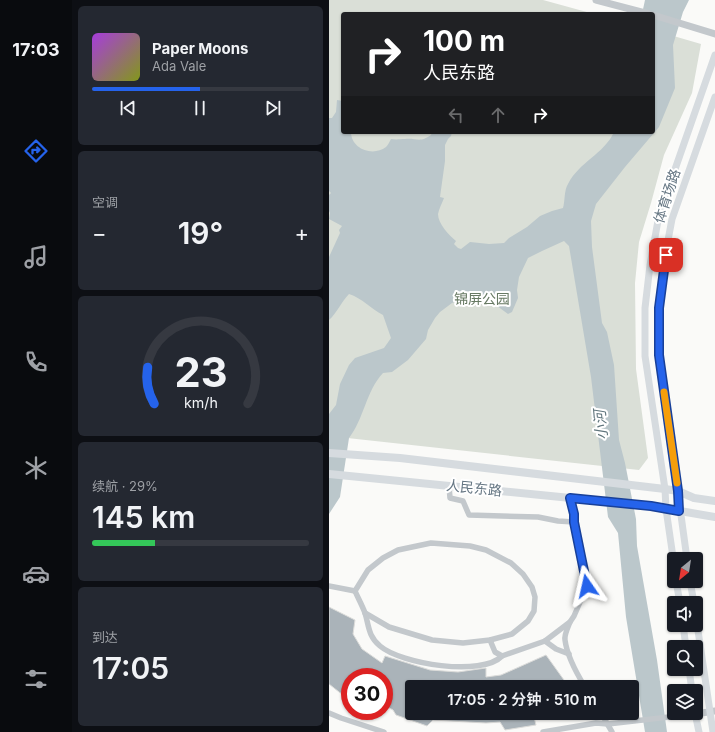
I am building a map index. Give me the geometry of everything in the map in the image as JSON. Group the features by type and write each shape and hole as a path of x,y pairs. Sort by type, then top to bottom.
{"main road":[{"name":"体育场路","path":"672,552 666,509 665,489 645,356 646,293 659,215 715,56"},
{"name":"体育场路","path":"686,552 679,511 678,491 659,355 659,308 663,267 672,219 715,97"},
{"name":"人民东路","path":"329,453 401,458 665,489"},
{"name":"人民东路","path":"329,474 651,506 666,509"},
{"path":"665,489 678,491 694,498 715,501"},
{"path":"666,509 715,517"},
{"path":"699,632 713,711 713,732"},
{"path":"696,720 699,732"}],"street":[{"path":"596,0 641,12"},
{"path":"655,16 715,34"},
{"path":"449,486 450,498 463,501 469,515 538,517 558,521 574,522"},
{"path":"570,498 587,586 570,622 565,639 569,654 581,680"},
{"path":"355,590 368,570 383,558 398,550 431,543 470,546 485,550 511,563 523,574 532,587 535,597 534,612 528,621 512,634 490,640 463,643 432,640 389,627 365,613"},
{"path":"329,586 355,590"},
{"path":"355,590 365,613 370,634 380,646 393,653 411,659 440,666 463,668 497,662 502,656 545,641 570,622"},
{"path":"490,640 495,652 502,656"},
{"path":"545,641 569,654"},
{"path":"703,713 713,711"},
{"path":"329,712 341,718 384,732"},
{"path":"543,732 596,723 608,724 667,717"},
{"path":"605,720 612,732"}],"green space":[{"name":"锦屏公园","path":"329,0 543,0 587,12 341,12 341,134 655,134 655,31 701,44 692,93 664,155 639,242 635,283 636,369 648,458 639,470 329,436"}],"water":[{"path":"645,0 689,0 683,12 673,45 675,88 659,127 655,132 655,12 642,12"},
{"name":"小河","path":"337,100 341,101 341,134 351,134 355,143 364,150 381,150 386,147 391,139 421,140 431,134 452,134 445,145 445,161 440,197 444,198 438,218 447,232 456,241 454,244 461,249 470,242 489,244 504,243 540,216 563,208 566,189 573,176 604,146 613,134 653,134 596,204 591,221 592,247 602,323 607,332 614,365 619,440 636,519 637,546 657,660 667,732 645,732 639,696 639,680 636,680 626,617 618,533 608,517 591,377 569,246 564,241 528,258 519,277 517,290 518,298 512,312 508,314 493,303 481,299 463,299 452,303 435,318 428,330 426,339 408,360 392,372 383,373 377,380 349,438 340,497 329,514 329,414 336,405 340,384 349,365 355,358 384,348 391,338 383,315 358,298 349,294 329,320 329,257 340,233 339,230 342,226 329,219 329,195 331,193 329,191 329,118 332,118 336,112"}],"building":[{"path":"329,607 355,620 353,634 362,649 382,663 385,656 430,670 458,672 486,668 486,677 501,675 546,655 564,680 405,680 405,718 396,715 393,710 393,668 341,668 341,693 329,684"},
{"path":"410,720 433,720 427,726"},
{"path":"433,720 535,720 536,725 505,730 500,722 486,723"}],"slow traffic":[{"path":"664,392 677,483"}],"route":[{"path":"587,586 570,498 651,506 679,511 678,491 659,355 659,308 663,267 666,255"}]}
